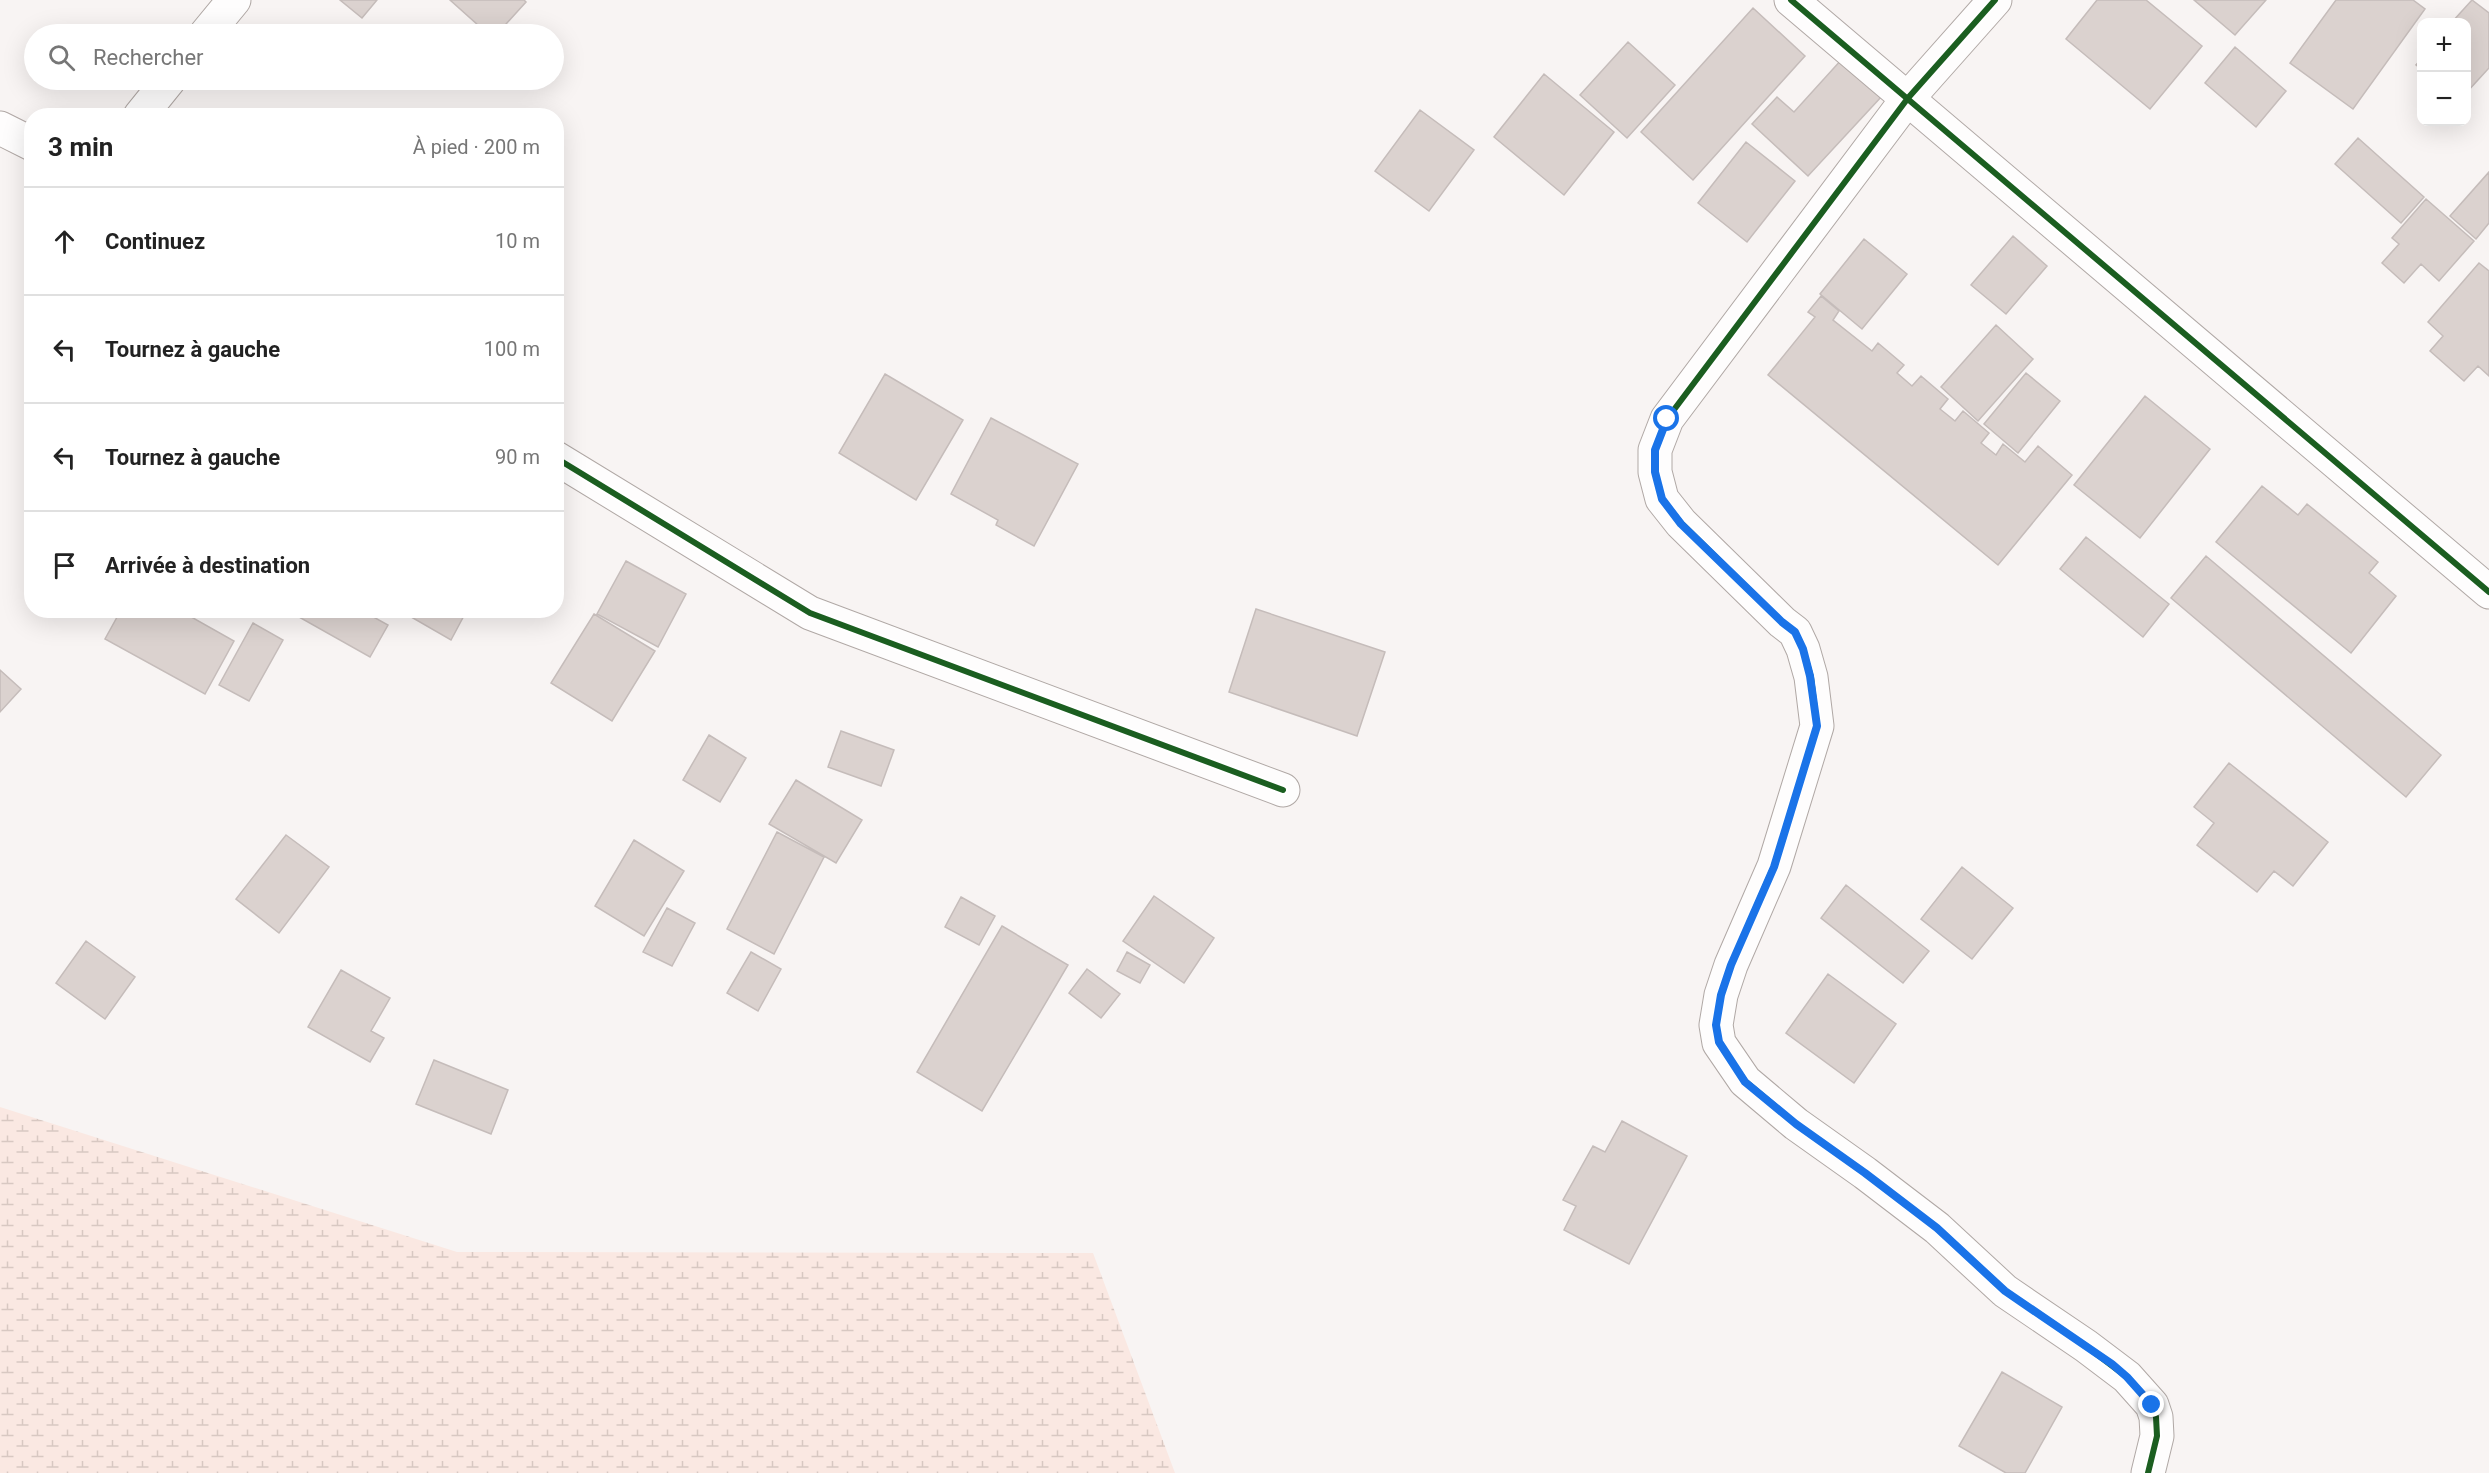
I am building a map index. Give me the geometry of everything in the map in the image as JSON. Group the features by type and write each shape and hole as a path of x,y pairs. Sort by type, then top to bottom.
{"street":[{"path":"214,24 234,0"},
{"path":"1791,0 2489,592"},
{"path":"1995,0 1908,98 1667,419 1655,450 1655,472 1662,499 1681,524 1795,632 1803,649 1810,676 1817,726 1774,867 1731,965 1717,1009 1716,1025 1719,1042 1745,1082 1796,1124 1937,1228 2005,1291 2127,1377 2152,1405 2156,1417 2157,1436 2148,1473"},
{"path":"146,108 161,90"},
{"path":"0,128 24,140"},
{"path":"564,463 810,613 1282,790"}],"green space":[{"path":"0,1107 457,1252 1093,1253 1175,1473 0,1473"}],"building":[{"path":"340,0 377,0 362,18"},
{"path":"450,0 524,0 526,2 506,24 477,24"},
{"path":"2097,0 2146,0 2202,46 2150,109 2066,39"},
{"path":"2194,0 2266,0 2235,35"},
{"path":"2336,0 2413,0 2425,9 2353,109 2290,63"},
{"path":"2472,0 2489,13 2489,68 2471,88 2471,18 2456,18"},
{"path":"1753,8 1805,56 1693,180 1641,132"},
{"path":"1628,42 1675,85 1627,138 1580,95"},
{"path":"2235,47 2286,91 2256,127 2205,83"},
{"path":"1842,59 1882,96 1808,176 1752,124 1777,97 1794,112"},
{"path":"1544,74 1614,132 1564,195 1494,137"},
{"path":"1420,110 1474,150 1429,211 1375,171"},
{"path":"2358,138 2424,197 2401,223 2335,164"},
{"path":"1746,142 1795,181 1747,242 1698,203"},
{"path":"2489,172 2489,223 2476,239 2450,216"},
{"path":"2426,199 2474,241 2439,281 2421,264 2404,283 2382,263 2399,244 2392,238"},
{"path":"2013,236 2047,266 2006,314 1971,285"},
{"path":"1864,239 1907,274 1862,329 1820,294"},
{"path":"2479,263 2489,271 2489,376 2478,366 2464,381 2430,351 2443,336 2428,322"},
{"path":"1821,296 1839,311 1833,320 1872,351 1878,343 1904,365 1897,373 1912,386 1921,376 1948,399 1940,409 1955,421 1963,411 1989,433 1981,443 1996,455 2003,444 2025,462 2038,446 2072,475 1998,565 1768,375 1815,317 1808,312"},
{"path":"1996,325 2033,359 1978,421 1941,387"},
{"path":"2026,373 2060,401 2018,453 1984,424"},
{"path":"885,374 963,420 916,500 839,453"},
{"path":"2145,396 2210,449 2140,538 2074,485"},
{"path":"991,418 1078,464 1034,546 996,525 998,520 951,494"},
{"path":"2262,486 2298,515 2307,504 2378,562 2369,573 2396,596 2351,653 2216,542"},
{"path":"2086,537 2169,604 2143,637 2060,569"},
{"path":"2206,556 2441,755 2406,797 2171,598"},
{"path":"626,561 686,594 658,647 597,614"},
{"path":"1256,609 1385,652 1357,736 1229,692"},
{"path":"594,614 655,651 612,721 551,683"},
{"path":"117,618 193,618 234,641 205,694 105,639"},
{"path":"301,618 375,618 388,625 370,657"},
{"path":"413,618 463,618 451,640"},
{"path":"253,623 283,640 249,701 219,685"},
{"path":"0,670 21,689 0,712"},
{"path":"841,731 894,750 881,786 828,767"},
{"path":"709,735 746,758 720,802 683,780"},
{"path":"2229,763 2328,842 2293,886 2274,871 2257,892 2197,845 2214,823 2194,807"},
{"path":"796,780 862,820 836,863 769,824"},
{"path":"777,832 824,857 774,954 727,929"},
{"path":"286,835 329,867 279,933 236,899"},
{"path":"634,840 684,871 644,936 595,906"},
{"path":"1962,867 2013,908 1972,959 1921,919"},
{"path":"1846,885 1929,951 1903,983 1821,918"},
{"path":"1154,896 1214,938 1184,983 1123,941"},
{"path":"961,897 995,916 979,945 945,927"},
{"path":"667,908 695,923 672,966 643,952"},
{"path":"1002,926 1068,965 982,1111 917,1072"},
{"path":"86,941 135,977 105,1019 56,983"},
{"path":"751,952 781,969 758,1011 727,993"},
{"path":"1127,952 1150,965 1140,983 1117,971"},
{"path":"1087,969 1120,994 1101,1018 1069,993"},
{"path":"341,970 390,998 371,1031 384,1038 370,1062 308,1027"},
{"path":"1828,974 1896,1024 1854,1083 1786,1033"},
{"path":"434,1060 508,1090 491,1134 416,1104"},
{"path":"1622,1121 1687,1156 1629,1264 1564,1230 1576,1206 1563,1200 1593,1146 1605,1152"},
{"path":"2002,1372 2062,1407 2025,1473 2006,1473 1959,1446"}],"cycle path":[{"path":"1791,0 2489,592"},
{"path":"1995,0 1908,98 1667,419 1655,450 1655,472 1662,499 1681,523 1795,632 1803,649 1811,677 1817,726 1774,866 1731,965 1721,995 1716,1025 1719,1043 1745,1081 1796,1124 1937,1228 2005,1291 2127,1377 2152,1405 2156,1417 2157,1436 2148,1473"},
{"path":"564,463 810,613 1283,790"}],"route":[{"path":"1667,419 1655,450 1655,472 1662,499 1681,524 1795,632 1803,649 1810,676 1817,726 1774,867 1731,965 1721,995 1716,1025 1719,1042 1745,1082 1796,1124 1937,1228 2005,1291 2031,1311 2062,1329 2112,1364 2152,1405"}]}
